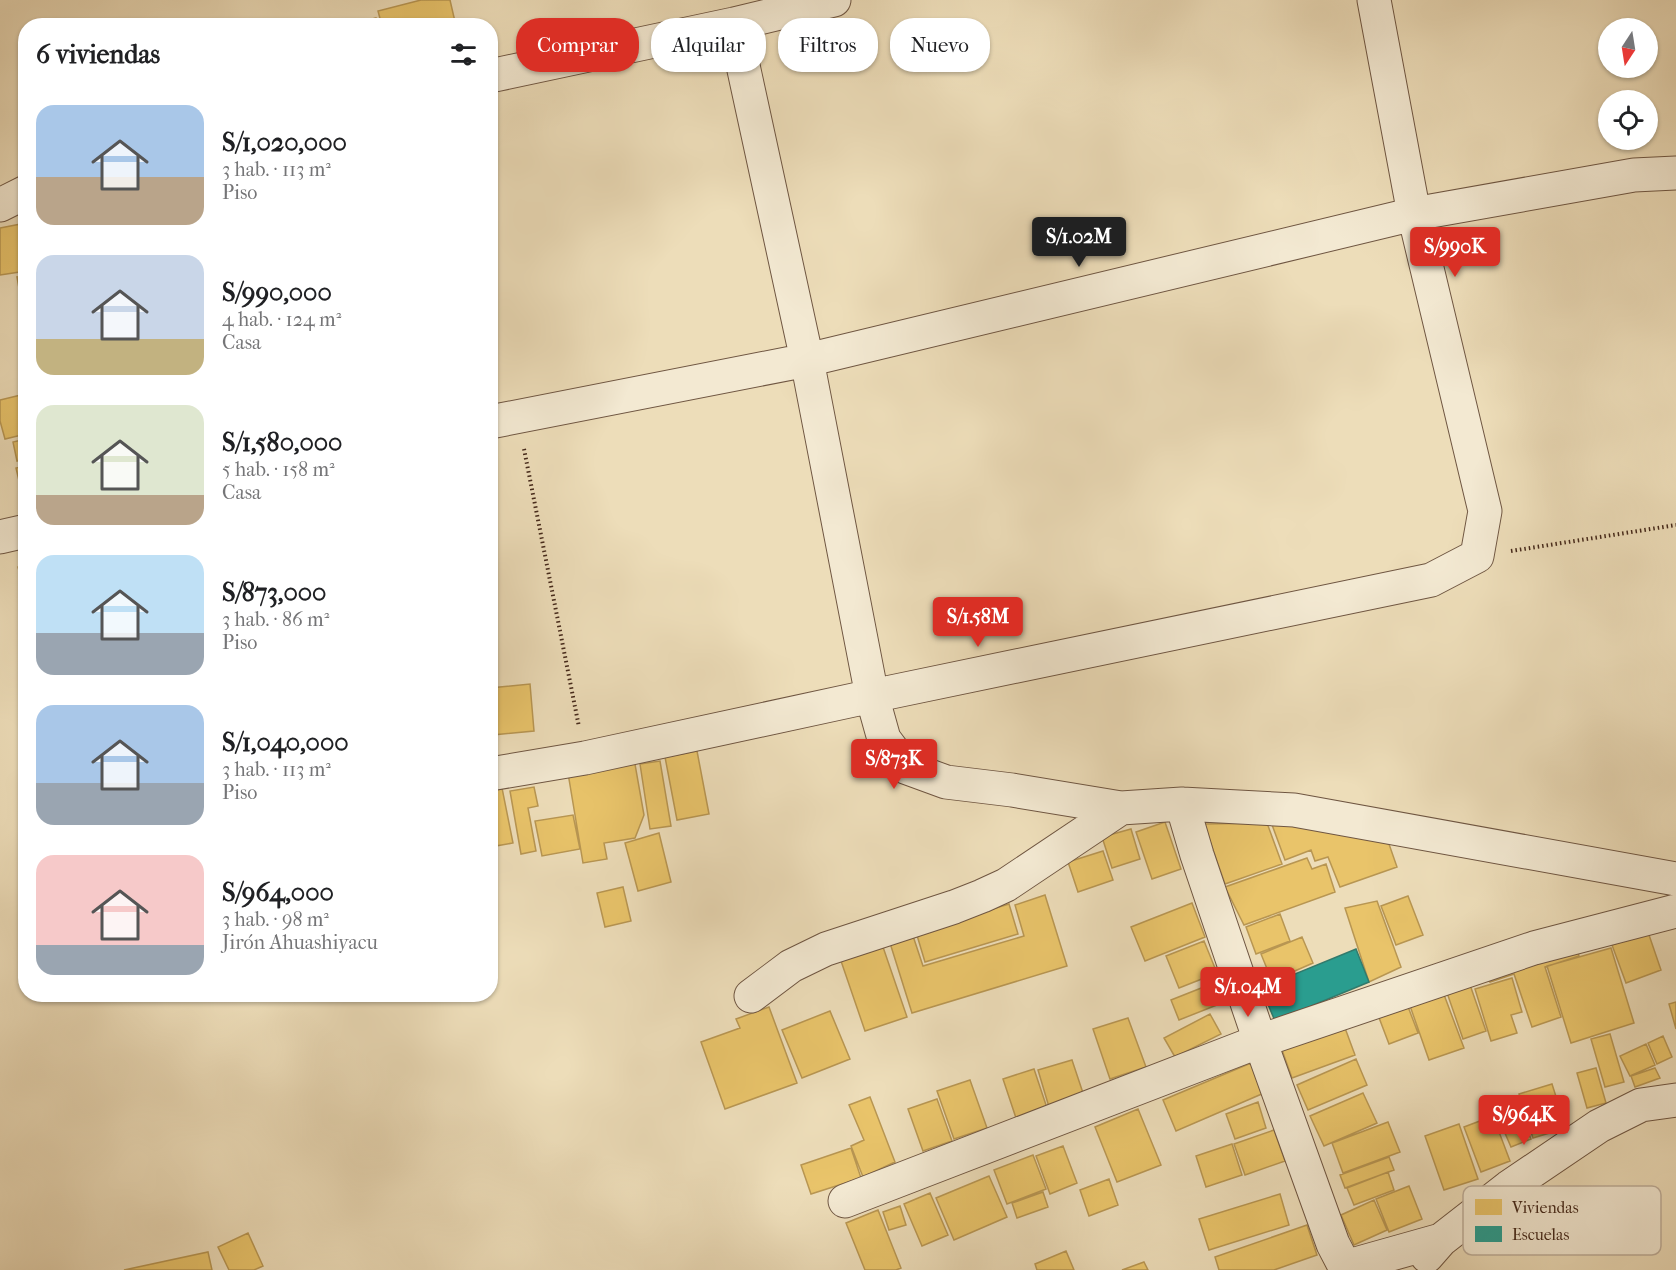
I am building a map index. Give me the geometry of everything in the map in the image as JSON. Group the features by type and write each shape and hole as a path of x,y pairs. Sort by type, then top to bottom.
{"street":[{"path":"759,18 834,0"},
{"path":"498,773 585,758 1431,580 1477,556 1485,511 1414,214 1374,0"},
{"path":"498,74 651,42"},
{"path":"744,72 807,360 872,696 884,739 904,767 946,782 1121,808 1182,804 1294,810 1676,879"},
{"path":"504,420 807,360 1414,214 1634,175 1676,173"},
{"path":"0,205 18,196"},
{"path":"0,537 18,533"},
{"path":"1182,804 1260,1041 1341,1268 1441,1240"},
{"path":"751,996 791,966 826,949 954,907 1006,885 1121,808"},
{"path":"844,1200 1260,1041 1534,948 1676,912"},
{"path":"1510,1186 1599,1126 1641,1105 1676,1100"},
{"path":"1413,1270 1441,1240 1463,1223"}],"path":[{"path":"504,420 585,758"},
{"path":"1477,556 1676,525"}],"building: Viviendas":[{"path":"421,0 450,0 454,18 380,18 378,11"},
{"path":"18,225 18,272 0,275 0,228"},
{"path":"18,396 18,436 5,439 0,421 0,400"},
{"path":"18,441 18,461 17,461 13,442"},
{"path":"530,684 534,731 498,735 498,687"},
{"path":"697,751 709,814 677,820 665,757"},
{"path":"633,753 644,815 635,838 604,843 607,859 583,863 567,767"},
{"path":"660,761 671,826 650,829 640,764"},
{"path":"534,787 538,806 528,808 536,851 521,854 510,791"},
{"path":"502,788 513,843 498,846 498,789"},
{"path":"573,815 580,849 542,856 535,821"},
{"path":"1313,821 1389,844 1397,867 1340,887 1328,857 1315,861 1311,850 1285,860 1271,822"},
{"path":"1165,822 1181,869 1152,879 1136,832"},
{"path":"1267,823 1282,864 1225,884 1204,824"},
{"path":"1131,829 1140,859 1112,868 1102,837"},
{"path":"659,833 671,882 638,891 625,843"},
{"path":"1103,851 1113,880 1078,892 1068,862"},
{"path":"1307,858 1312,869 1326,864 1335,892 1244,925 1225,887"},
{"path":"623,887 631,921 605,927 597,893"},
{"path":"1045,895 1067,966 912,1013 890,943 913,936 923,966 1024,936 1015,905"},
{"path":"1408,896 1423,935 1396,945 1381,906"},
{"path":"1377,901 1401,967 1369,982 1345,908"},
{"path":"1192,903 1205,937 1145,961 1131,927"},
{"path":"1009,904 1018,934 925,962 916,932"},
{"path":"1280,914 1290,941 1256,954 1246,927"},
{"path":"1648,932 1661,970 1626,983 1612,945"},
{"path":"1302,937 1313,963 1272,981 1261,954"},
{"path":"1204,941 1217,973 1179,988 1166,956"},
{"path":"883,947 907,1017 865,1031 841,961"},
{"path":"1611,948 1634,1023 1571,1043 1547,966"},
{"path":"1577,949 1579,956 1545,967 1561,1017 1532,1027 1514,974 1490,982 1488,978"},
{"path":"1512,978 1522,1012 1511,1015 1517,1033 1491,1041 1475,989"},
{"path":"1224,979 1232,999 1179,1020 1171,1000"},
{"path":"1468,979 1486,1031 1463,1039 1445,987"},
{"path":"1443,992 1464,1048 1429,1060 1409,1003"},
{"path":"1676,1002 1676,1029 1669,1004"},
{"path":"1407,1004 1418,1033 1389,1044 1378,1015"},
{"path":"769,1007 797,1083 725,1109 701,1042 740,1028 736,1019"},
{"path":"830,1011 850,1059 802,1078 782,1030"},
{"path":"1210,1014 1221,1034 1175,1057 1164,1038"},
{"path":"1128,1018 1146,1067 1110,1079 1093,1029"},
{"path":"1345,1028 1355,1055 1292,1078 1282,1050"},
{"path":"1610,1034 1624,1082 1605,1087 1591,1039"},
{"path":"1663,1036 1672,1057 1657,1064 1648,1043"},
{"path":"1646,1044 1655,1065 1630,1076 1620,1056"},
{"path":"1356,1059 1367,1085 1308,1110 1297,1085"},
{"path":"1072,1060 1084,1096 1049,1107 1038,1070"},
{"path":"1251,1063 1264,1093 1176,1131 1163,1100"},
{"path":"1596,1068 1606,1103 1587,1108 1577,1073"},
{"path":"1655,1068 1660,1078 1635,1087 1631,1076"},
{"path":"1034,1069 1047,1108 1016,1118 1003,1079"},
{"path":"970,1080 987,1128 954,1139 937,1091"},
{"path":"1552,1084 1566,1128 1533,1138 1519,1094"},
{"path":"1363,1093 1377,1123 1324,1146 1310,1116"},
{"path":"870,1097 895,1162 863,1177 851,1146 864,1140 849,1105"},
{"path":"937,1099 952,1141 923,1151 908,1109"},
{"path":"1258,1102 1266,1128 1235,1139 1226,1114"},
{"path":"1138,1109 1161,1165 1117,1182 1095,1127"},
{"path":"1521,1115 1531,1139 1511,1147 1501,1124"},
{"path":"1493,1116 1510,1161 1481,1172 1464,1127"},
{"path":"1388,1122 1400,1152 1343,1173 1332,1143"},
{"path":"1459,1124 1478,1179 1444,1190 1425,1136"},
{"path":"1274,1130 1285,1161 1245,1175 1234,1144"},
{"path":"1232,1144 1242,1175 1206,1187 1196,1156"},
{"path":"1063,1146 1077,1183 1050,1194 1036,1156"},
{"path":"851,1148 861,1178 811,1194 801,1165"},
{"path":"1033,1155 1046,1189 1007,1204 994,1170"},
{"path":"1389,1157 1394,1170 1345,1188 1340,1175"},
{"path":"1388,1172 1394,1190 1354,1205 1347,1188"},
{"path":"989,1176 1007,1217 954,1240 936,1198"},
{"path":"1109,1179 1118,1205 1089,1216 1080,1190"},
{"path":"1409,1186 1422,1219 1389,1232 1376,1199"},
{"path":"1043,1192 1048,1207 1017,1218 1012,1203"},
{"path":"930,1193 948,1235 922,1246 904,1204"},
{"path":"1280,1194 1289,1225 1209,1250 1199,1219"},
{"path":"1374,1200 1387,1230 1354,1245 1341,1215"},
{"path":"900,1206 906,1225 889,1230 883,1212"},
{"path":"878,1210 901,1268 896,1270 865,1270 846,1223"},
{"path":"1307,1225 1317,1255 1274,1270 1219,1270 1215,1257"},
{"path":"248,1233 263,1266 254,1270 229,1270 218,1247"},
{"path":"1066,1251 1074,1270 1037,1270 1035,1264"},
{"path":"208,1252 212,1270 124,1270"},
{"path":"1144,1262 1148,1270 1122,1270"}],"building: Escuelas":[{"path":"1356,949 1369,982 1275,1021 1261,988"}]}
